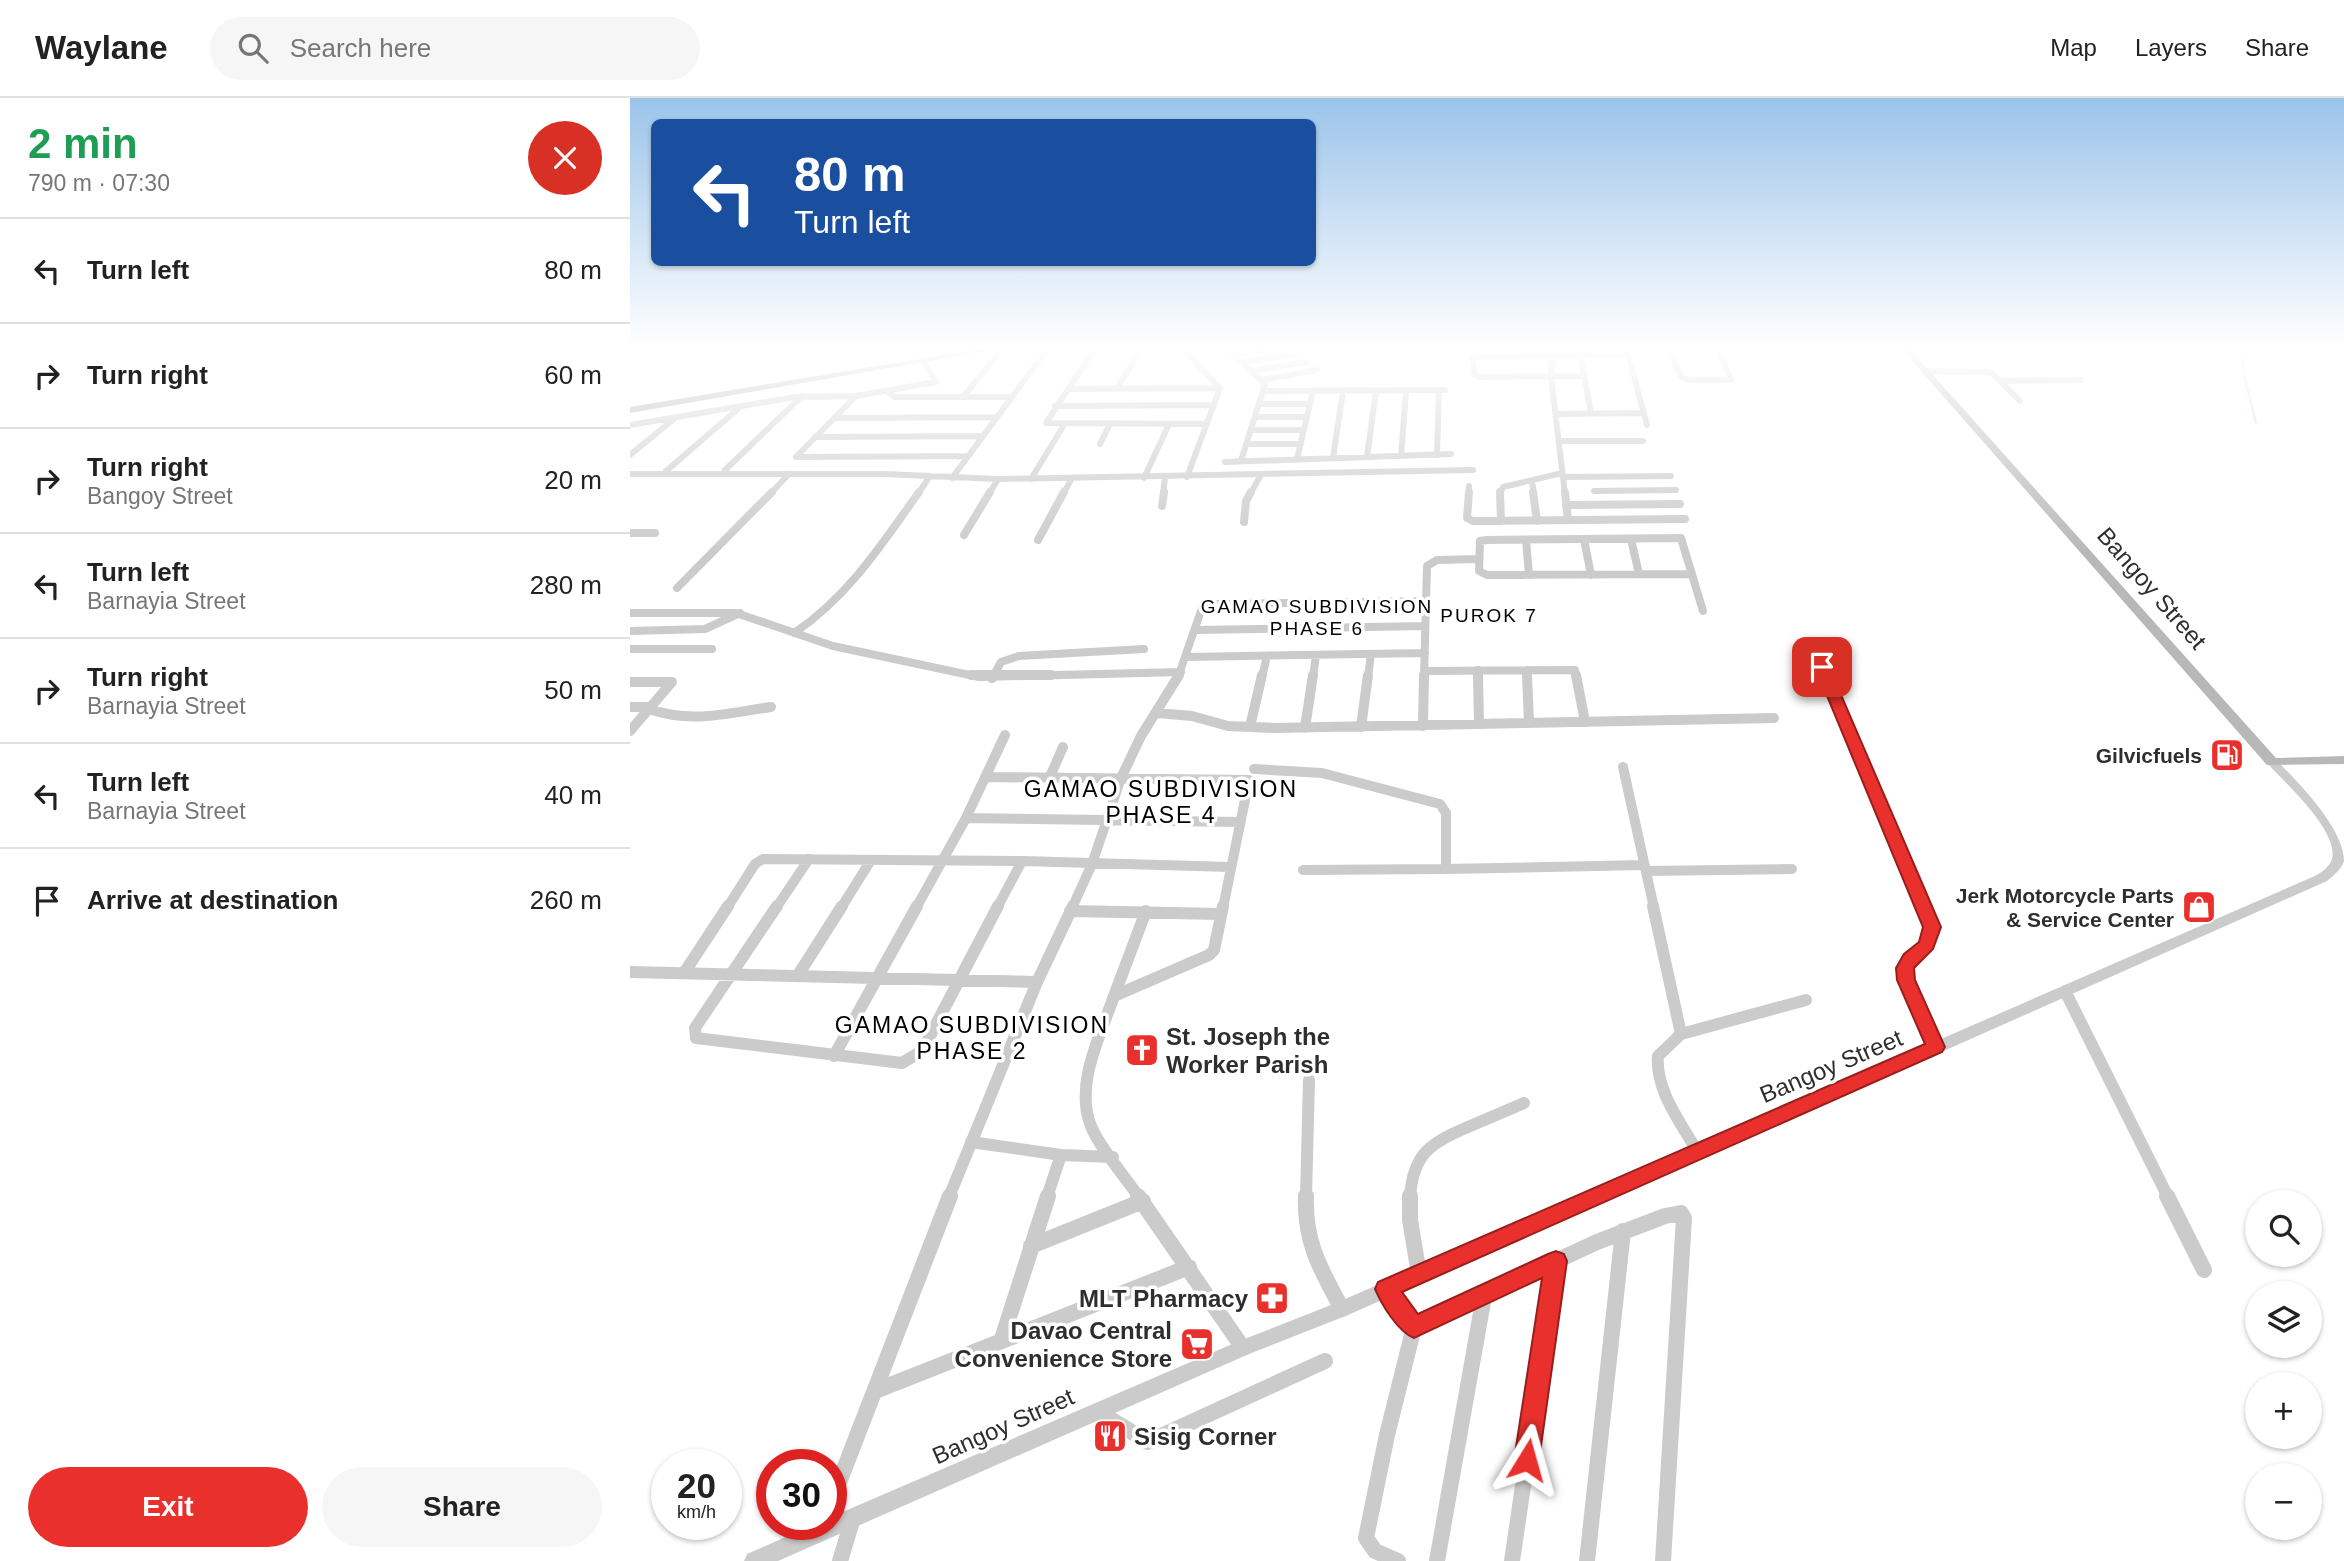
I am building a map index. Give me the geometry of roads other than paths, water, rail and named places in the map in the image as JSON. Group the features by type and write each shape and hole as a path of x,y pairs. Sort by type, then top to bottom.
{"main road":[{"name":"Bangoy Street","path":"1965,415 2272,762"},
{"path":"2272,762 2344,760"}],"street":[{"path":"630,425 692,415"},
{"path":"666,471 730,415"},
{"path":"725,470 782,415"},
{"path":"837,415 796,457 968,456"},
{"path":"1050,415 1046,423 1064,425 1207,424"},
{"path":"1187,477 1210,415"},
{"path":"1332,458 1339,415"},
{"path":"1367,457 1373,415"},
{"path":"1401,456 1404,415"},
{"path":"1437,455 1440,415"},
{"path":"1556,415 1568,520"},
{"path":"1645,415 1647,425"},
{"path":"834,418 997,417"},
{"path":"952,478 997,417"},
{"path":"1241,461 1255,417 1307,417 1297,459"},
{"path":"630,455 676,418"},
{"path":"1100,444 1110,424"},
{"path":"1144,478 1169,424"},
{"path":"1031,479 1064,425"},
{"path":"1251,430 1304,430"},
{"path":"815,437 983,436"},
{"path":"1560,441 1643,441"},
{"path":"1246,444 1301,444"},
{"path":"1225,462 1451,454"},
{"path":"1349,458 1349,472"},
{"path":"1469,485 1468,519 1686,523 1668,467"},
{"path":"630,474 1031,479 1473,470"},
{"path":"677,588 789,474"},
{"path":"1244,522 1246,501 1261,475"},
{"path":"1501,521 1501,488 1562,475 1671,476"},
{"path":"794,633 823,613 843,593 930,476"},
{"path":"1591,477 1597,505"},
{"path":"1038,540 1072,478"},
{"path":"1162,506 1165,478"},
{"path":"964,535 998,479"},
{"path":"1532,481 1536,521"},
{"path":"1594,491 1676,491"},
{"path":"1566,505 1680,504"},
{"path":"1550,521 1553,539"},
{"path":"630,533 655,533"},
{"path":"1691,574 1483,574 1479,570 1480,541 1681,538 1703,611"},
{"path":"1584,539 1591,575"},
{"path":"1631,539 1639,575"},
{"path":"1526,540 1529,575"},
{"path":"1423,726 1426,671 1424,601 1429,563 1444,559 1478,559"},
{"path":"847,1462 971,1142 1037,982 1092,864 1121,778 1141,736 1181,672 1202,608 1219,604 1424,601"},
{"path":"630,613 740,613 762,624 848,649 970,676 992,678 1181,672"},
{"path":"630,631 710,628 740,613"},
{"path":"1195,630 1424,626"},
{"path":"630,649 712,649"},
{"path":"992,678 1001,662 1019,656 1144,649"},
{"path":"1186,657 1425,653"},
{"path":"1361,727 1371,654"},
{"path":"1305,728 1316,655"},
{"path":"1250,727 1266,656"},
{"path":"1822,667 1932,927 1927,945 1910,958 1905,968 1906,980 1936,1047"},
{"path":"1426,671 1566,669 1577,672 1585,722"},
{"path":"1478,670 1479,724"},
{"path":"1527,670 1529,723"},
{"path":"630,682 672,682 630,731"},
{"path":"630,707 650,708 669,715 739,714 771,707"},
{"path":"1157,713 1192,716 1228,726 1305,728 1774,718"},
{"path":"834,1056 944,860 1005,735"},
{"path":"1049,779 1063,747"},
{"name":"Bangoy Street","path":"847,1520 1243,1348 1342,1309 2292,892 2332,871 2340,855 2333,834 2272,762"},
{"path":"1623,767 1681,1034"},
{"path":"1254,769 1322,773 1440,804 1446,813 1446,869"},
{"path":"985,777 1246,779 1250,782 1230,867 1218,941 1209,955 1114,996"},
{"path":"966,818 1240,822"},
{"path":"684,973 755,864 768,859 1022,861 1230,867"},
{"path":"809,859 695,1028 696,1038 902,1063 911,1060 922,1051 1022,861"},
{"path":"799,975 871,860"},
{"path":"1303,870 1793,869"},
{"path":"1070,911 1222,914"},
{"path":"1146,911 1114,996 1084,1092 1085,1109 1091,1127 1243,1348"},
{"path":"630,972 1037,982"},
{"path":"2065,991 2204,1270"},
{"path":"1698,1151 1669,1099 1656,1062 1663,1050 1681,1034 1806,1000"},
{"path":"1309,1080 1305,1218 1307,1238 1342,1309"},
{"path":"1419,1274 1409,1200 1417,1160 1426,1148 1437,1140 1524,1103"},
{"path":"971,1142 1061,1155 1113,1157"},
{"path":"1002,1339 1061,1155"},
{"path":"1031,1246 1143,1201"},
{"path":"1414,1327 1623,1231 1669,1212 1681,1213 1684,1219 1663,1561"},
{"path":"1587,1561 1623,1231"},
{"path":"1512,1561 1556,1261"},
{"path":"875,1391 1189,1267"},
{"path":"1386,1289 1414,1327 1366,1526 1369,1547 1398,1561"},
{"path":"1437,1561 1484,1296"},
{"path":"1097,1411 1148,1442 1325,1361"},
{"path":"839,1561 853,1518"},
{"name":"Bangoy Street","path":"754,1561 797,1540"}],"waterway":[{"path":"2254,415 2256,423"}],"place":[{"name":"Gilvicfuels","path":"2227,755"},
{"name":"Jerk Motorcycle Parts & Service Center","path":"2199,907"},
{"name":"St. Joseph the Worker Parish","path":"1142,1050"},
{"name":"MLT Pharmacy","path":"1272,1298"},
{"name":"Davao Central Convenience Store","path":"1197,1344"},
{"name":"Sisig Corner","path":"1110,1436"}],"district":[{"name":"PUROK 7","path":"1489,615"},
{"name":"GAMAO SUBDIVISION PHASE 6","path":"1317,617"},
{"name":"GAMAO SUBDIVISION PHASE 4","path":"1161,802"},
{"name":"GAMAO SUBDIVISION PHASE 2","path":"972,1038"}]}
